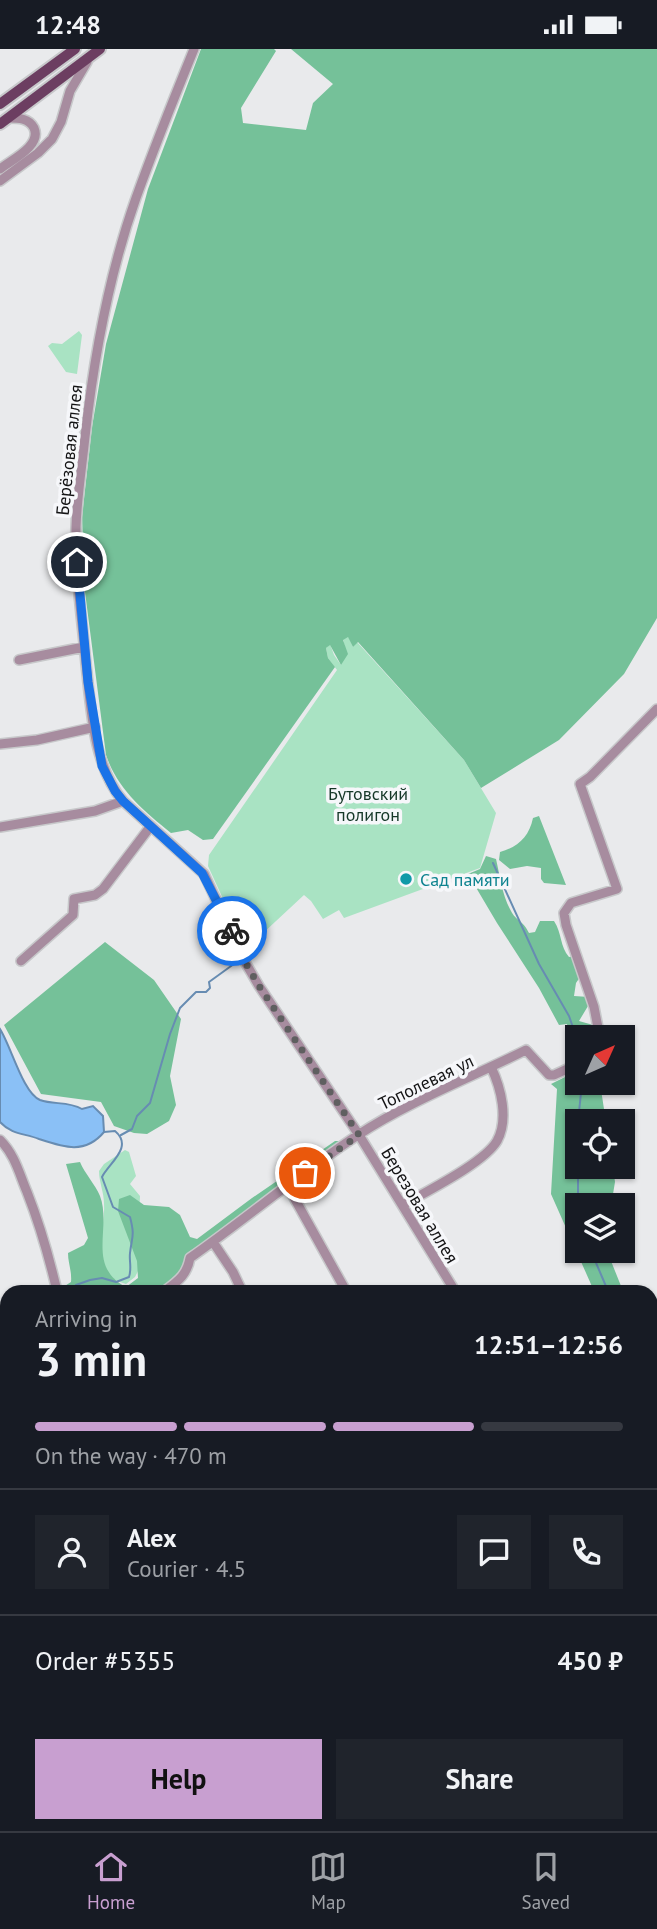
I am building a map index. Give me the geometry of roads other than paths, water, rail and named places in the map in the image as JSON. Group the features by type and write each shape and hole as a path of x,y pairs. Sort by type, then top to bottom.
{"main road":[{"path":"0,104 75,49"},
{"path":"4,121 100,49"}],"street":[{"name":"Берёзовая аллея","path":"194,49 136,198 100,332 90,391 76,526 84,647 102,766 123,801 200,870"},
{"path":"0,169 43,148 55,134 71,91 90,57"},
{"path":"0,181 26,156 34,141 34,130 24,119 4,121"},
{"path":"19,660 84,647"},
{"path":"597,1025 564,913 571,903 617,889 580,785 657,709"},
{"path":"0,744 37,740 95,727"},
{"path":"0,827 95,811 123,801"},
{"path":"21,961 72,915 74,899 95,895 103,889 150,827"},
{"name":"Березовая аллея","path":"200,870 260,987 359,1135 451,1285"},
{"name":"Тополевая ул","path":"173,1285 183,1277 190,1258 287,1185 390,1116 526,1051 549,1075 565,1070"},
{"path":"403,1205 480,1158 496,1141 502,1121 501,1094 491,1067"},
{"path":"0,1140 22,1174 44,1236 56,1285"},
{"path":"287,1185 343,1285"},
{"path":"213,1242 239,1285"}],"water":[{"path":"0,1029 23,1079 34,1096 40,1100 82,1109 93,1106 103,1116 104,1132 97,1139 81,1146 57,1145 14,1132 0,1122"}],"waterway":[{"path":"493,863 539,964 572,1025"},
{"path":"248,954 253,947 258,946"},
{"path":"121,1135 132,1129 137,1116 150,1103 180,1008 196,992 206,992 210,988 209,982 238,961"},
{"path":"579,1109 581,1095"},
{"path":"76,1285 102,1278 116,1282 129,1277 130,1274 133,1232 130,1217 113,1207 102,1177 118,1155 122,1143 115,1131 104,1132"},
{"path":"578,1179 578,1193"},
{"path":"596,1263 605,1285"}],"place":[{"name":"Сад памяти","path":"406,879"}],"park label":[{"name":"Бутовский полигон","path":"368,804"}]}
